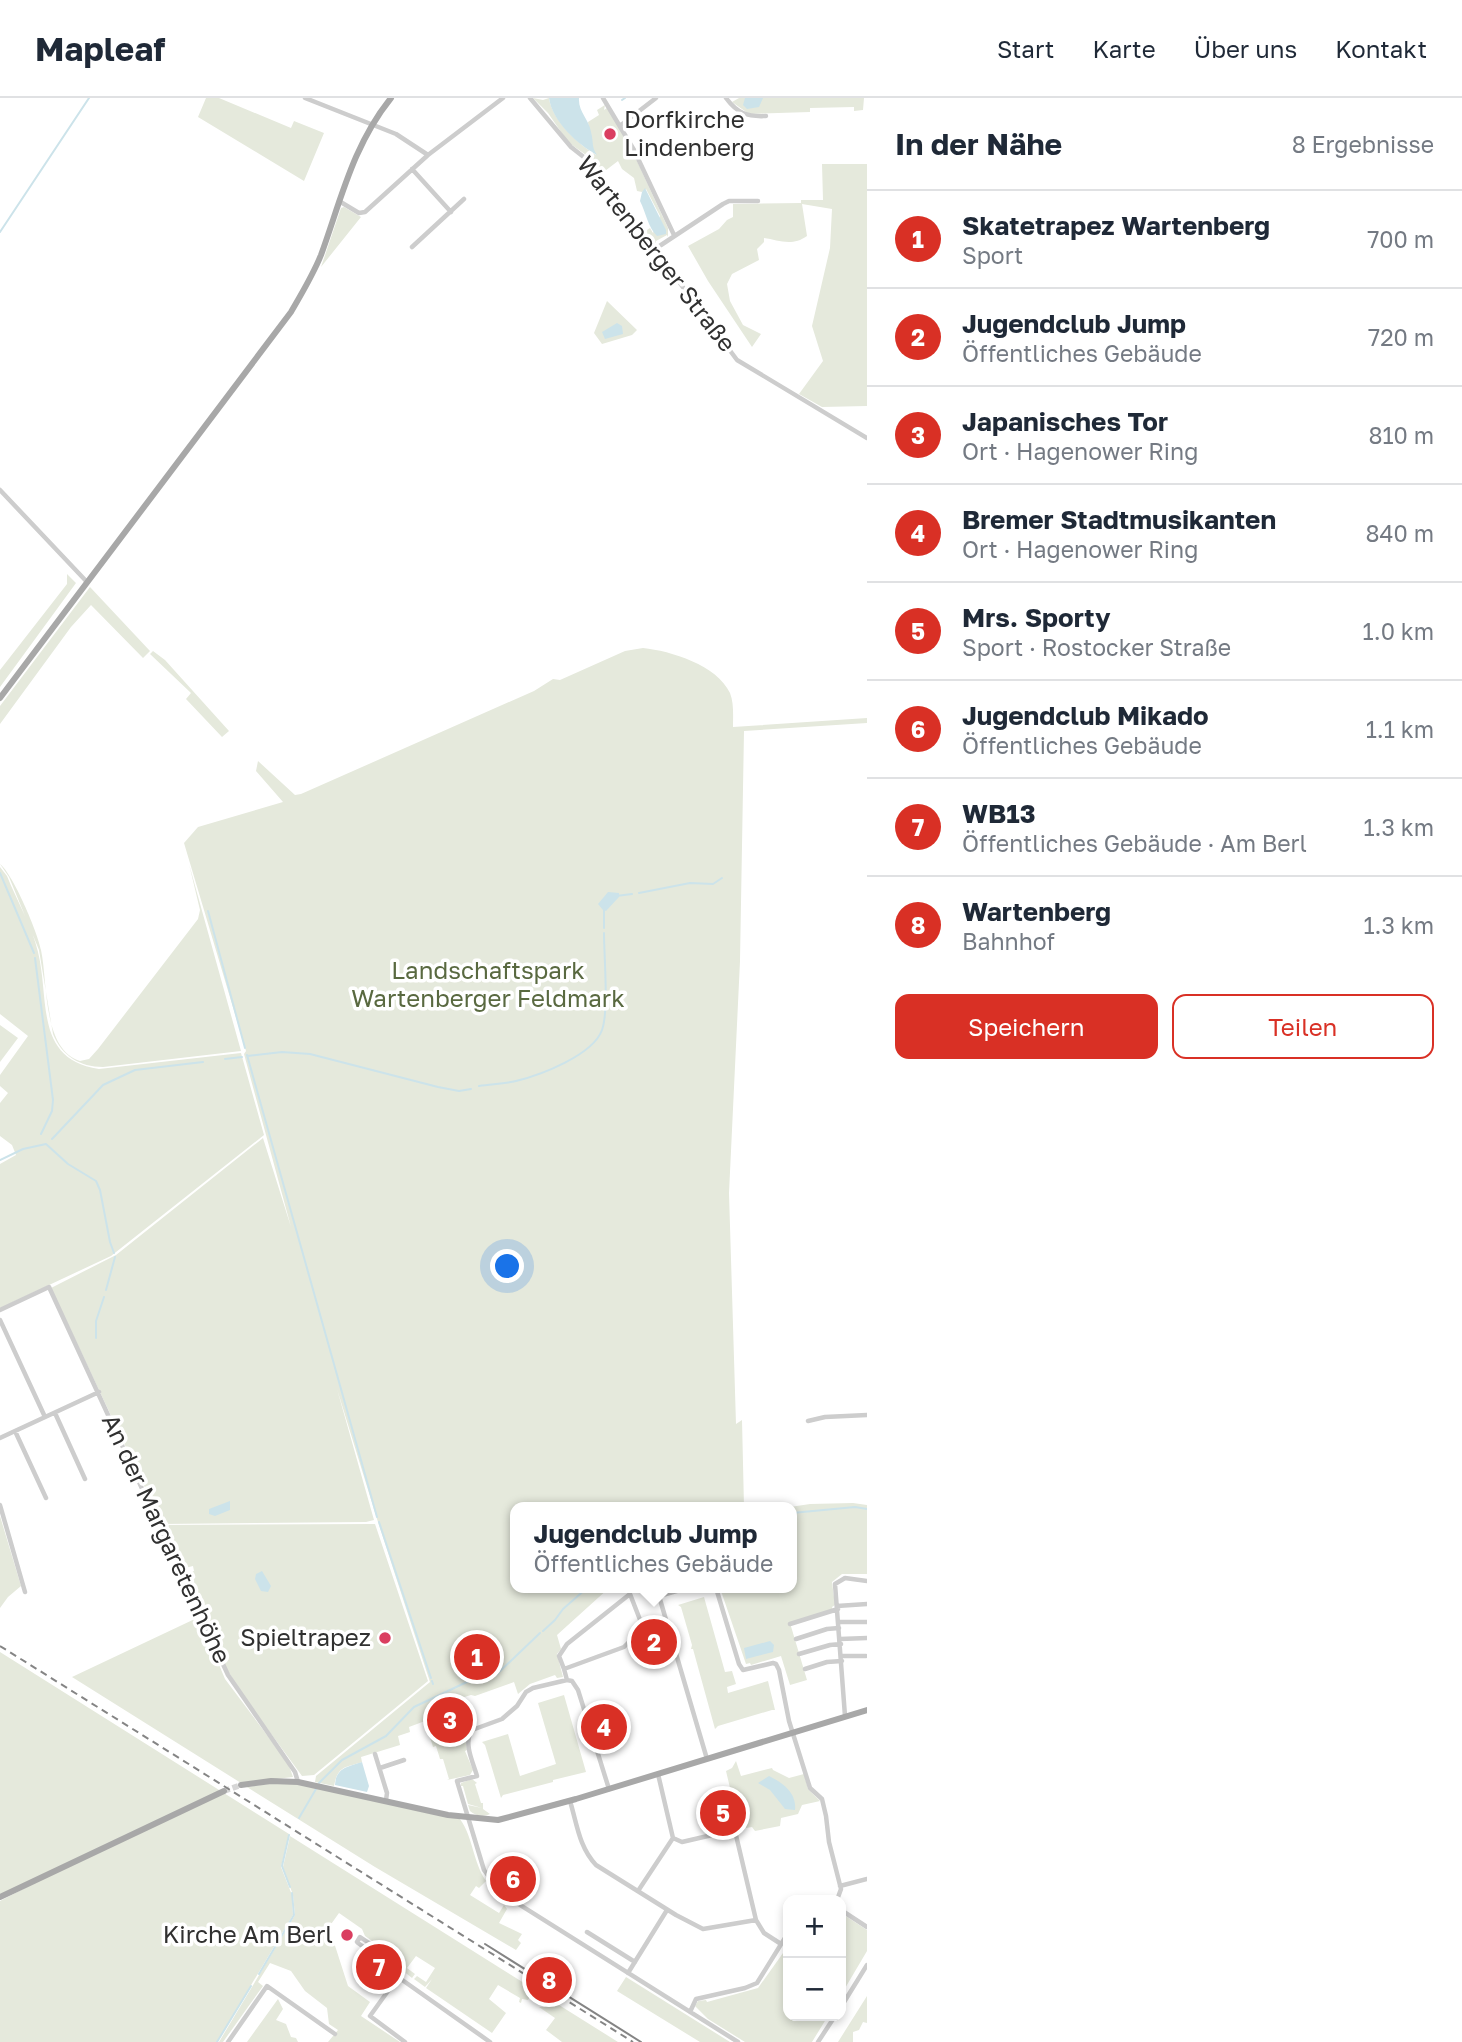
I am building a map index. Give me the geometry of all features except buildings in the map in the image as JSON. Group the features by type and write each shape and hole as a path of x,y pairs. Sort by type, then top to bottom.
{"main road":[{"path":"0,698 291,312 320,256 351,165 372,124 391,98"},
{"path":"241,1785 271,1781 298,1782 488,1821 570,1801 867,1710"},
{"path":"0,1897 224,1791"}],"street":[{"path":"304,98 396,134 428,155"},
{"path":"338,201 364,213 428,155 503,98"},
{"name":"Wartenberger Straße","path":"530,98 571,147 590,162 737,360 867,438"},
{"path":"603,98 621,125 674,235"},
{"path":"621,125 656,98"},
{"path":"726,98 733,107 746,115 766,116"},
{"path":"412,169 451,212"},
{"path":"412,247 464,199"},
{"path":"655,249 729,201 758,201"},
{"path":"0,490 87,582"},
{"name":"An der Margaretenhöhe","path":"0,1310 48,1287 233,1683 295,1772 298,1782"},
{"path":"0,1320 45,1417"},
{"path":"0,1438 99,1392"},
{"path":"55,1413 85,1479"},
{"path":"808,1421 825,1417 867,1415"},
{"path":"15,1431 46,1498"},
{"path":"0,1505 25,1592"},
{"path":"845,1716 835,1583 845,1578 867,1581"},
{"path":"671,1593 659,1597 707,1759"},
{"path":"718,1593 743,1670 773,1663 778,1667 792,1733 810,1788 822,1799 840,1886 838,1895"},
{"path":"564,1669 624,1647 644,1630 630,1594 567,1644 559,1656 567,1680"},
{"path":"790,1624 838,1607 867,1604"},
{"path":"796,1639 839,1625 867,1622"},
{"path":"799,1654 840,1642 867,1639"},
{"path":"805,1669 841,1659 866,1656"},
{"path":"609,1789 578,1690 572,1681 567,1680 533,1688 526,1692 517,1706 502,1719 474,1728 469,1734 468,1745 477,1776 457,1781 484,1870 496,1888 738,2042"},
{"path":"375,1754 387,1793 386,1800"},
{"path":"380,1768 404,1760"},
{"path":"638,1891 673,1838 659,1774"},
{"path":"570,1801 581,1843 587,1856 596,1865 667,1910 703,1929 755,1920"},
{"path":"673,1838 682,1842 737,1830 755,1920 764,1933 781,1944"},
{"path":"840,1886 867,1879"},
{"path":"628,1973 667,1910"},
{"path":"846,1913 867,1927"},
{"path":"587,1932 635,1962"},
{"path":"389,1965 384,1953 360,1937 357,1942 395,1970 398,1977 491,2042"},
{"path":"690,2012 696,1999 757,1983 783,1941"},
{"path":"846,1999 866,1968"},
{"path":"398,1977 370,2017 405,2042"},
{"path":"228,2042 267,1986 335,2034"},
{"path":"818,2042 832,2021"}],"green space":[{"path":"206,98 219,98 291,128 294,121 324,133 304,181 198,117"},
{"path":"533,98 549,98 560,123 581,145 596,155 591,147 588,122 599,115 597,110 605,105 604,110 607,108 629,144 668,228 668,237 667,235 656,241 656,245 644,232 650,228 653,233 660,216 646,189 637,191 634,178 622,169 618,161 601,174 586,155 568,142 548,113"},
{"path":"739,98 864,98 863,110 854,111 854,107 810,108 810,112 749,114 732,102"},
{"path":"822,164 867,164 867,406 822,407 799,394 823,361 812,326 830,248 832,209 802,204 807,236 790,242 764,238 764,242 757,249 759,260 732,274 727,284 730,301 743,325 761,334 752,347 688,246 719,229 733,217 733,204 823,200"},
{"path":"344,207 361,217 321,267 341,208"},
{"path":"607,301 637,330 632,335 602,344 594,333"},
{"path":"67,574 76,583 0,687 0,670 67,584"},
{"path":"90,587 150,651 143,658 91,605 71,627 0,724 0,706"},
{"name":"Landschaftspark Wartenberger Feldmark","path":"643,648 667,652 704,667 724,683 730,693 733,727 867,718 867,723 744,731 740,961 729,1193 736,1424 742,1420 744,1502 510,1502 510,1593 603,1593 557,1635 561,1649 557,1654 563,1677 557,1678 555,1675 530,1684 518,1694 514,1682 458,1699 468,1732 465,1751 473,1770 470,1775 447,1780 449,1779 443,1759 440,1759 436,1746 433,1747 425,1721 409,1727 410,1732 398,1736 400,1745 361,1757 362,1762 340,1771 334,1786 315,1782 316,1776 430,1682 337,1389 374,1520 162,1524 51,1288 116,1255 263,1138 291,1227 244,1054 246,1051 184,843 198,827 283,802 256,771 258,761 295,795 301,794 534,691 553,679 560,680 625,651"},
{"path":"153,651 165,660 229,731 222,737 186,699 191,693 150,654"},
{"path":"0,864 5,870 18,891 35,931 41,950 46,992 39,950 9,877"},
{"path":"189,864 241,1051 103,1067 87,1065 73,1059 61,1048 53,1034 51,1021 59,1043 68,1054 80,1061 89,1059 98,1049 198,919 200,910"},
{"path":"0,867 7,876 35,942 49,1025 54,1041 64,1053 78,1063 99,1069 241,1053 264,1135 111,1256 0,1308 0,1164 16,1155 12,1145 0,1136 0,1103 8,1093 0,1086 0,1075 28,1036 0,1014"},
{"path":"0,1025 18,1038 0,1062"},
{"path":"867,1505 867,1574 842,1574 832,1582 835,1605 833,1610 790,1623 807,1680 790,1685 781,1656 746,1664 722,1593 797,1593 797,1506"},
{"path":"0,1516 21,1586 0,1608"},
{"path":"375,1524 428,1681 314,1775 302,1776 228,1671 185,1576 186,1573 194,1571 193,1566 181,1569 161,1525"},
{"path":"704,1597 725,1672 732,1671 736,1684 727,1687 728,1693 768,1681 775,1710 715,1729 681,1607 678,1605"},
{"path":"199,1617 225,1679 288,1763 293,1777 241,1783 72,1677"},
{"path":"0,1652 289,1834 281,1867 292,1895 293,1915 217,2042 0,2042 0,1901 25,1888 0,1894"},
{"path":"564,1695 586,1772 503,1795 501,1798 482,1742 508,1734 520,1776 556,1764 538,1703"},
{"path":"736,1761 741,1776 772,1768 789,1778 804,1774 808,1789 820,1801 802,1805 798,1814 781,1818 780,1826 755,1831 752,1827 739,1826 726,1771 732,1768"},
{"path":"472,1779 477,1783 475,1784 483,1809 490,1814 480,1816 470,1811 468,1805 482,1808 468,1804 461,1786 461,1783"},
{"path":"275,1783 302,1784 460,1819 486,1881 479,1888 476,1886 470,1895 499,1913 504,1905 507,1909 499,1923 522,1934 518,1940 521,1943 516,1950 247,1787"},
{"path":"290,1836 618,2042 562,2042 546,2030 555,2018 539,2007 545,2007 547,2002 532,1993 528,2000 522,1999 521,2003 520,1998 498,1985 489,1999 506,2013 492,2033 426,1988 432,1979 425,1987 414,1979 417,1976 426,1982 435,1968 416,1956 407,1968 415,1974 412,1978 402,1970 392,1955 339,1913 329,1927 348,1986 370,2002 361,2016 400,2042 328,2042 338,2030 329,2024 327,2008 305,1991 291,1971 270,1963 258,1982 263,1986 223,2042 219,2042 295,1915 293,1895 283,1867"},
{"path":"846,1916 867,1930 867,1951 846,1987"},
{"path":"783,1953 783,2021 825,2021 812,2042 745,2042 708,2019 695,2006 698,2001 707,2002 758,1988"},
{"path":"626,1977 730,2042 700,2042 617,1991"},
{"path":"867,1996 867,2023 863,2022 859,2030 853,2032 853,2042 838,2042"},
{"path":"278,1999 283,2009 276,2020 286,2024 291,2037 298,2042 247,2042"}],"water":[{"path":"549,98 579,98 597,155 560,124"},
{"path":"745,98 763,98 759,107 747,109 743,105"},
{"path":"645,188 666,234 657,236 649,224 640,201"},
{"path":"617,323 622,326 623,334 605,339 602,332"},
{"path":"608,892 619,893 619,897 606,911 598,904"},
{"path":"230,1501 230,1510 215,1516 209,1514 209,1509"},
{"path":"262,1571 271,1586 268,1592 261,1591 255,1579 256,1574"},
{"path":"770,1641 774,1645 773,1652 746,1659 744,1648"},
{"path":"362,1762 369,1786 367,1792 335,1785 340,1772"},
{"path":"769,1776 784,1785 791,1794 795,1810 785,1809 770,1790 758,1783"}],"waterway":[{"path":"0,232 89,98"},
{"path":"0,873 34,953"},
{"path":"639,893 690,883 713,884 722,878"},
{"path":"616,896 632,894"},
{"path":"604,909 604,928"},
{"path":"208,911 245,1048"},
{"path":"479,1086 516,1081 552,1069 577,1056 597,1039 602,1030 605,1010 604,933"},
{"path":"35,958 53,1100 52,1111 41,1134"},
{"path":"247,1056 282,1052 310,1054 438,1087 459,1091 471,1089"},
{"path":"247,1055 377,1517"},
{"path":"225,1059 242,1057"},
{"path":"52,1139 103,1085 135,1070 203,1062"},
{"path":"0,1160 23,1149 46,1144 68,1164 96,1181 114,1253"},
{"path":"106,1290 115,1257"},
{"path":"96,1338 96,1321 104,1297"},
{"path":"797,1513 855,1507 867,1509"},
{"path":"379,1522 431,1678"},
{"path":"543,1631 581,1593"},
{"path":"319,1783 342,1760 386,1736 414,1707 469,1681 496,1675 540,1633"},
{"path":"299,1818 316,1789"},
{"path":"289,1835 282,1866 290,1887"},
{"path":"259,1974 294,1915 292,1893"},
{"path":"217,2042 251,1986"}],"tunnel":[{"path":"224,1791 241,1785"}],"tram line":[{"path":"485,1944 641,2042"}],"railway":[{"path":"0,1646 633,2042"}],"place":[{"name":"Dorfkirche Lindenberg","path":"610,134"},
{"name":"Spieltrapez","path":"385,1638"},
{"name":"Jugendclub Jump","path":"654,1642"},
{"name":"Skatetrapez Wartenberg","path":"477,1657"},
{"name":"Japanisches Tor","path":"450,1720"},
{"name":"Bremer Stadtmusikanten","path":"604,1727"},
{"name":"Mrs. Sporty","path":"723,1813"},
{"name":"Jugendclub Mikado","path":"513,1879"},
{"name":"Kirche Am Berl","path":"347,1935"},
{"name":"WB13","path":"379,1967"},
{"name":"Wartenberg","path":"549,1980"}]}
